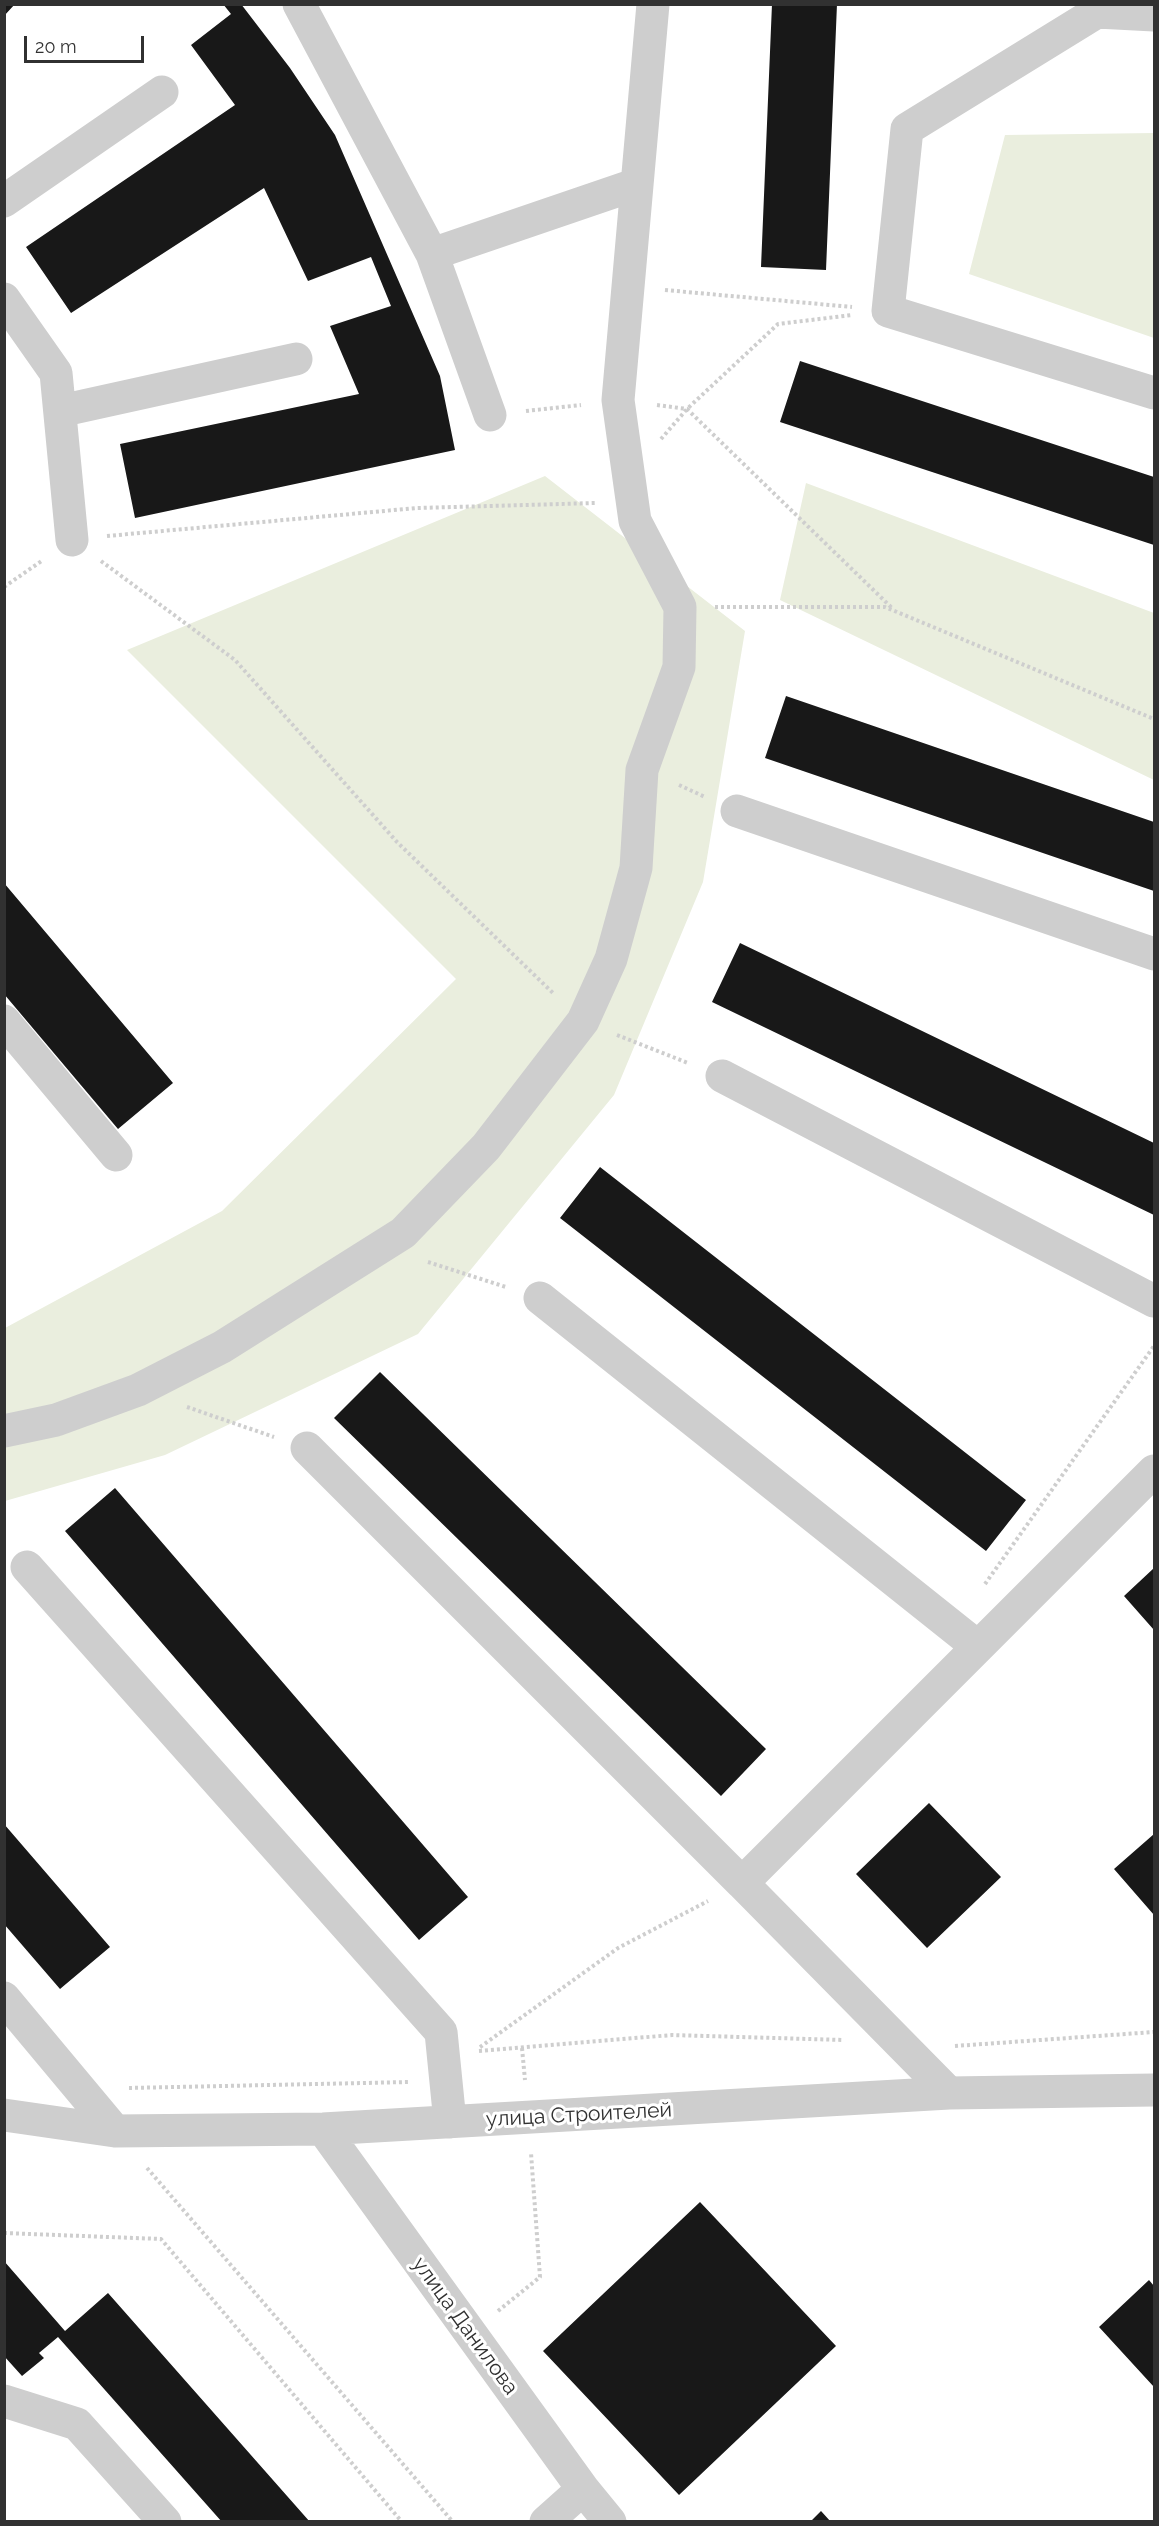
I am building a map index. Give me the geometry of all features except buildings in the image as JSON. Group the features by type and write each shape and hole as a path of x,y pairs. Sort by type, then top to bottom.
{"street":[{"path":"299,4 432,254 490,415"},
{"path":"4,1431 56,1420 138,1390 222,1347 403,1233 486,1147 583,1021 611,959 636,868 642,770 679,667 680,607 635,521 618,400 653,4"},
{"path":"1155,15 1097,12 907,129 888,311 1155,393"},
{"path":"4,201 162,92"},
{"path":"432,254 637,184"},
{"path":"4,299 56,373 72,540"},
{"path":"60,411 296,359"},
{"path":"737,811 1155,954"},
{"path":"4,1021 116,1155"},
{"path":"722,1077 1155,1300"},
{"path":"540,1298 978,1647"},
{"path":"307,1448 949,2093"},
{"path":"742,1883 1155,1471"},
{"path":"27,1567 441,2032 450,2122"},
{"path":"4,1998 115,2132"},
{"name":"улица Строителей","path":"4,2115 115,2132 323,2129 949,2093 1155,2090"},
{"name":"улица Данилова","path":"323,2129 583,2489 610,2522"},
{"path":"4,2401 77,2424 165,2522"},
{"path":"546,2522 583,2489"}],"path":[{"path":"628,286 888,311"},
{"path":"4,587 72,540 417,508 608,502 687,409 778,324 888,311"},
{"path":"490,415 618,400 687,409 895,612"},
{"path":"72,540 235,660 397,842 583,1021 722,1077"},
{"path":"680,607 885,607 1155,719"},
{"path":"642,770 737,811"},
{"path":"382,1246 540,1298"},
{"path":"138,1390 307,1448"},
{"path":"742,1883 618,1948 474,2051 672,2035 898,2041 936,2047 1155,2032"},
{"path":"507,2304 540,2277 522,2048"},
{"path":"73,2081 115,2089 446,2081"},
{"path":"115,2132 453,2522"},
{"path":"4,2233 161,2239 402,2522"}],"green space":[{"path":"1154,133 1154,338 969,274 1005,135"},
{"path":"545,476 745,631 703,882 614,1095 418,1334 165,1455 5,1501 5,1328 222,1211 456,979 127,650"},
{"path":"806,483 1154,613 1154,780 780,600"}]}
